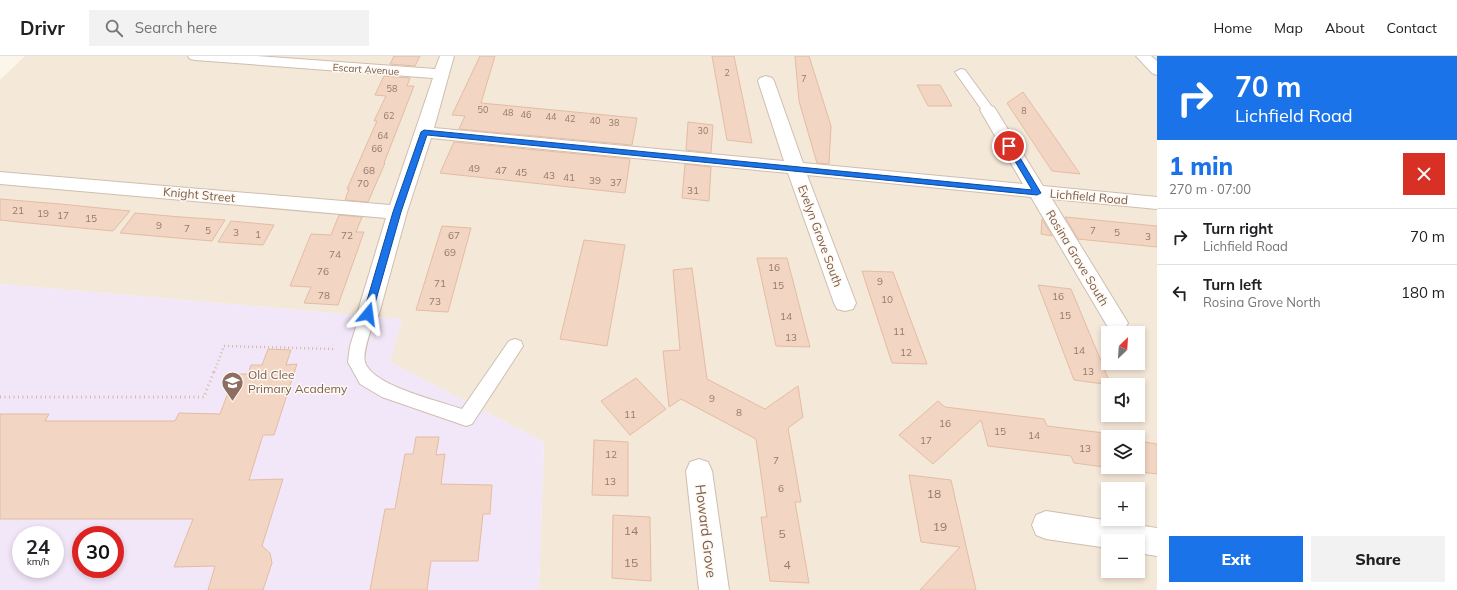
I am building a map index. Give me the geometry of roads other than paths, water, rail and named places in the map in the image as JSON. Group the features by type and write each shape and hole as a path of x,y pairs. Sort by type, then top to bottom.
{"street":[{"name":"Escart Avenue","path":"195,56 273,59 441,74"},
{"path":"368,314 397,212 424,132 447,56"},
{"path":"1143,56 1157,70"},
{"name":"Evelyn Grove South","path":"766,81 796,169 845,303"},
{"name":"Rosina Grove South","path":"988,110 1117,323"},
{"name":"Lichfield Road","path":"424,132 1037,193 1157,203"},
{"name":"Knight Street","path":"0,178 397,212"},
{"name":"Howard Grove","path":"699,471 714,590"},
{"path":"1046,525 1157,542"}],"lane":[{"path":"961,72 988,110"},
{"path":"368,314 356,362 366,380 388,392 466,418 515,346"}],"place":[{"name":"Old Clee Primary Academy","path":"233,402"}]}
